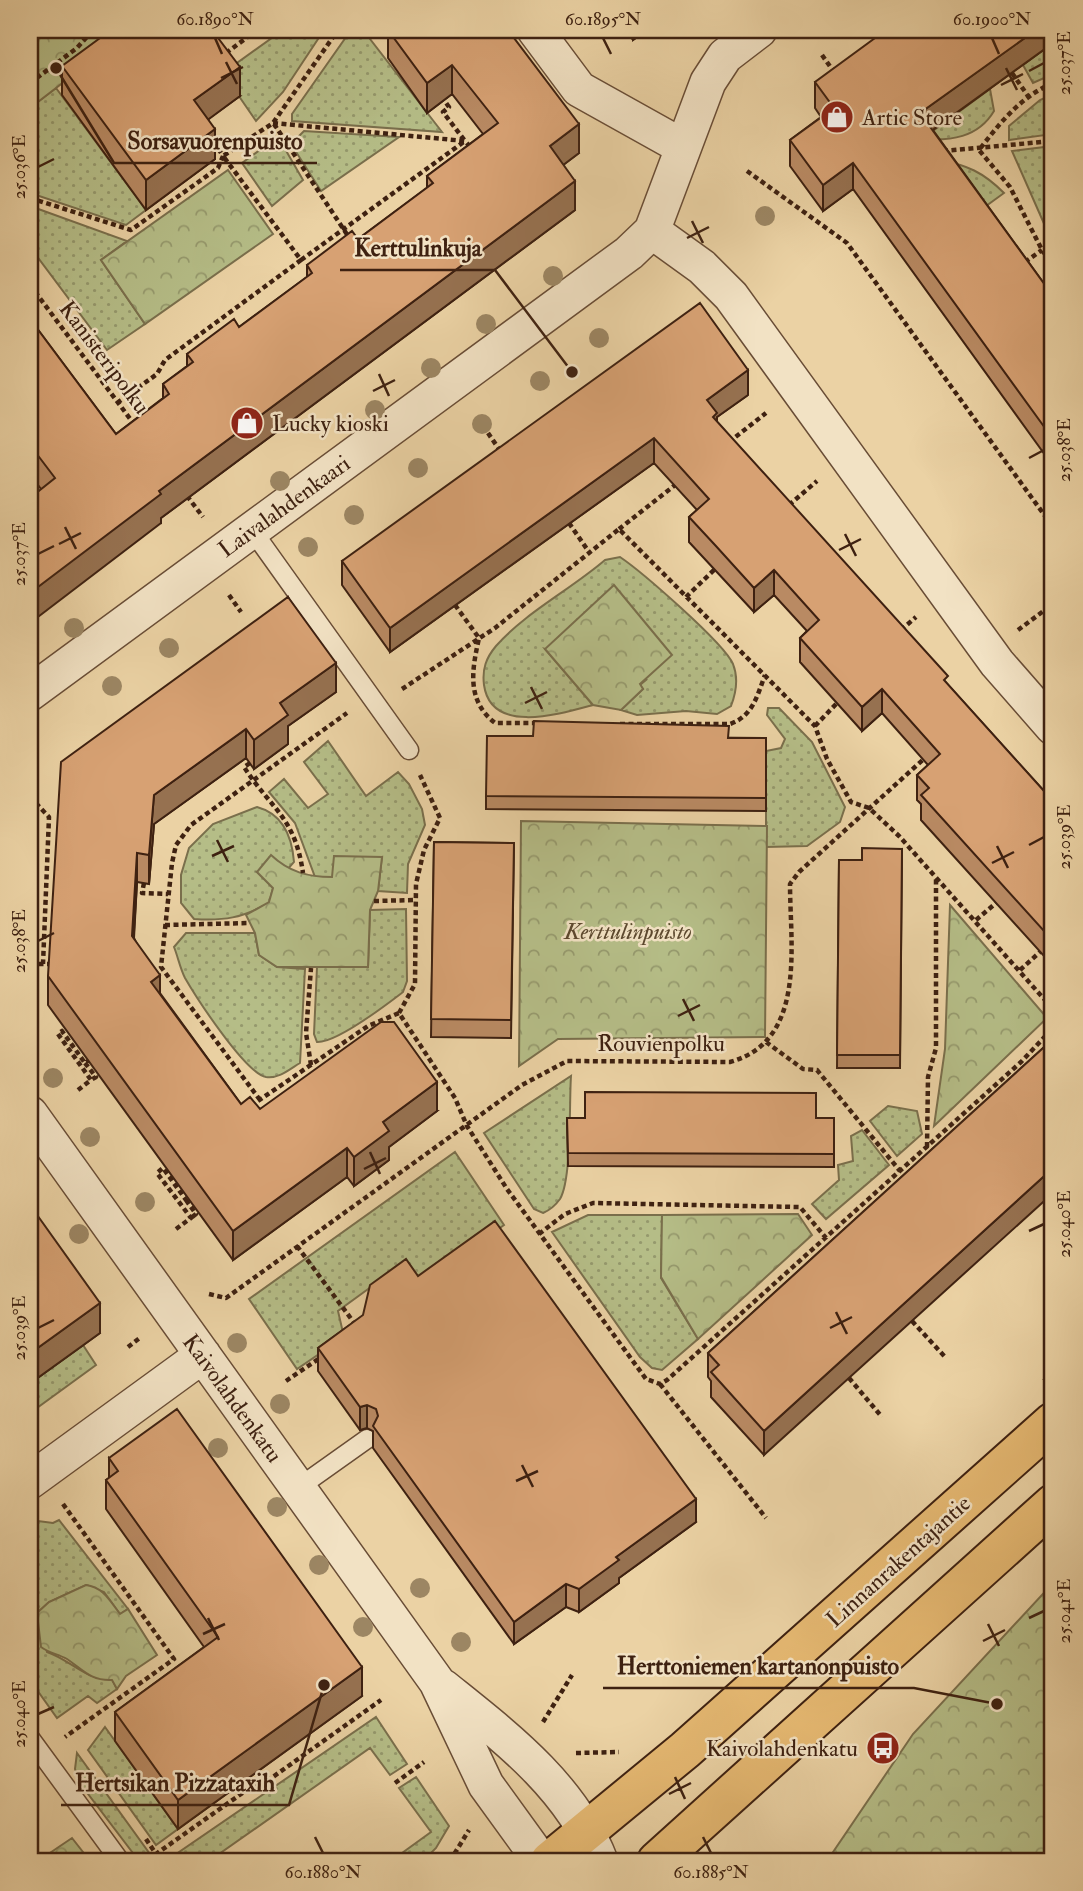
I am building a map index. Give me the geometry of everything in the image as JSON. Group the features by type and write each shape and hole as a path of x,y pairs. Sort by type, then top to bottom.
{"main road":[{"name":"Linnanrakentajantie","path":"550,1861 594,1846 685,1750 1053,1422"},
{"path":"657,1861 1053,1504"}],"street":[{"path":"535,30 579,89 683,147"},
{"name":"Laivalahdenkaari","path":"30,693 629,253 652,231 708,82 725,56 759,30"},
{"path":"652,231 702,267 731,296 997,663 1053,726"},
{"name":"Kaivolahdenkatu","path":"30,1114 437,1682 486,1785 541,1861"},
{"path":"35,1477 203,1355"},
{"name":"Kaivolahdenkatu","path":"437,1682 525,1753 594,1846"}],"lane":[{"path":"252,530 409,750"},
{"path":"298,1488 367,1439"},
{"path":"30,1738 120,1861"}],"path":[{"path":"30,83 77,48 93,30"},
{"path":"220,57 257,30"},
{"path":"30,198 131,230 218,168 223,156 273,123 338,30"},
{"path":"822,55 837,76"},
{"path":"1012,73 1028,96"},
{"path":"979,150 1004,118 1028,96 1053,83"},
{"path":"444,100 449,107 443,112 473,151"},
{"path":"273,123 465,141"},
{"path":"273,123 351,240"},
{"path":"208,135 301,260"},
{"path":"117,403 157,374 165,360 465,141"},
{"path":"932,150 979,150 1053,141"},
{"path":"979,150 1010,187 1042,250 1053,265"},
{"path":"747,171 847,243 1053,527"},
{"path":"1016,269 1042,250"},
{"name":"Kanisteripolku","path":"30,285 141,434"},
{"path":"224,316 231,325"},
{"path":"724,447 797,387"},
{"path":"488,433 503,453"},
{"path":"260,1100 161,967 176,845 191,825 352,709 387,700 495,628 687,476"},
{"path":"180,486 203,518"},
{"path":"779,515 801,495"},
{"path":"569,523 589,552"},
{"path":"619,530 815,726 827,759 851,802 869,808 976,920 1053,1009"},
{"path":"686,597 715,569"},
{"path":"1010,635 1053,604"},
{"path":"455,605 479,638 472,669 473,688 485,715 495,723 551,723"},
{"path":"898,633 912,620"},
{"path":"606,723 730,724 741,720 751,711 765,675"},
{"path":"815,726 837,703"},
{"path":"252,1105 368,1026 399,1013 415,984 415,900 424,850 440,818 409,750"},
{"name":"Rouvienpolku","path":"226,1298 522,1085 568,1061 730,1062 750,1057 766,1042 782,1017 790,991 790,884 928,755"},
{"path":"250,763 244,767 291,826 303,873"},
{"path":"30,797 49,817 43,964"},
{"path":"49,840 57,841"},
{"path":"927,1147 928,1077 936,1048 936,877"},
{"path":"144,883 142,893 169,894"},
{"path":"374,901 415,900"},
{"path":"976,920 996,903"},
{"path":"165,925 250,923"},
{"path":"1020,970 1040,952"},
{"path":"30,964 50,964"},
{"path":"149,967 161,967"},
{"path":"311,1065 306,1033 312,968"},
{"path":"399,1013 455,1098 467,1126 539,1234 646,1380 660,1384 766,1518"},
{"path":"660,1384 827,1238 1053,1028"},
{"path":"78,1090 96,1077 62,1031 58,1034 91,1080"},
{"path":"766,1042 803,1069 817,1070 900,1171"},
{"path":"85,1063 94,1056"},
{"path":"293,1077 300,1088"},
{"path":"176,1229 191,1218 196,1214 163,1168 158,1173 191,1218"},
{"path":"186,1200 195,1194"},
{"path":"539,1234 565,1214 593,1203 800,1207 827,1238"},
{"path":"298,1247 355,1324 366,1325"},
{"path":"912,1321 946,1358"},
{"path":"351,1338 355,1324"},
{"path":"286,1381 330,1352"},
{"path":"849,1378 882,1417"},
{"path":"35,1477 174,1658 41,1754"},
{"path":"539,1729 572,1675"},
{"path":"140,1832 156,1854 258,1782 263,1784 381,1700"},
{"path":"68,1734 76,1745"},
{"path":"395,1783 425,1762"},
{"path":"450,1861 468,1831"}],"green space":[{"path":"30,30 118,30 108,48 30,108"},
{"path":"283,30 324,30 283,92 256,121 223,73"},
{"path":"351,30 363,30 442,132 292,121 292,114"},
{"path":"1053,43 1053,74 1033,83 1023,65"},
{"path":"56,88 146,210 126,225 30,193 30,108"},
{"path":"990,89 994,111 980,127 953,138 922,139"},
{"path":"1053,94 1053,134 1009,140 1009,126 1040,100"},
{"path":"304,131 399,137 321,191 291,144"},
{"path":"275,139 281,142 303,180 272,206 242,163"},
{"path":"1053,146 1053,244 1012,151"},
{"path":"939,160 974,171 1004,193 975,214"},
{"path":"228,170 273,234 145,324 101,260"},
{"path":"30,206 127,241 101,260 145,324 107,350 30,247"},
{"path":"620,557 681,608 726,654 736,675 731,706 717,714 686,711 637,715 621,710 643,689 640,685 646,680 545,649 593,705 563,713 529,717 513,716 499,710 489,701 484,685 486,664 496,646 521,622 605,560"},
{"path":"614,585 672,655 640,684 643,689 621,710 593,705 545,649"},
{"path":"768,708 779,708 812,742 845,807 840,822 807,846 766,847 766,751 781,748 785,739 767,715"},
{"path":"328,741 366,796 398,772 409,784 422,809 425,825 408,864 407,893 378,891 382,857 332,877 315,877 295,823 269,792 284,779 308,808 328,794 304,762"},
{"path":"257,807 266,810 280,821 291,843 294,862 287,870 257,872 273,888 269,903 233,917 194,919 181,903 181,875 189,848 213,824"},
{"name":"Kerttulinpuisto","path":"521,821 767,826 765,1037 558,1039 519,1066"},
{"path":"271,855 285,866 299,872 332,877 334,856 382,857 378,891 370,910 368,967 277,967 259,955 255,933 246,915 269,902 273,888 257,872"},
{"path":"950,905 1047,1018 934,1126 945,1049"},
{"path":"406,909 407,981 403,992 349,1030 326,1041 317,1042 314,1034 317,967 368,967 370,910"},
{"path":"186,933 255,933 259,955 277,967 305,969 300,1063 280,1075 266,1077 246,1063 210,1017 183,974 174,947"},
{"path":"571,1076 564,1189 556,1204 543,1213 534,1209 484,1133"},
{"path":"888,1106 917,1111 922,1134 897,1156 870,1121"},
{"path":"862,1130 889,1165 826,1219 812,1204 839,1180 838,1165 853,1161 851,1136"},
{"path":"455,1152 504,1225 403,1297 386,1276 338,1311 344,1337 297,1369 249,1299"},
{"path":"798,1214 812,1235 698,1339 661,1277 662,1215"},
{"path":"588,1215 662,1215 661,1278 698,1339 662,1370 652,1368 640,1357 552,1232"},
{"path":"83,1345 96,1365 30,1413 30,1378 33,1381"},
{"path":"30,1520 53,1523 59,1520 128,1609 120,1614 104,1592 86,1585 49,1602 37,1613 47,1652 94,1677 112,1679 117,1689 97,1703 88,1696 57,1718 30,1680"},
{"path":"1053,1583 1053,1861 827,1861 913,1734"},
{"path":"86,1585 102,1592 120,1614 128,1609 157,1655 126,1676 117,1689 112,1680 93,1677 67,1659 41,1647 37,1613 49,1602"},
{"path":"376,1717 407,1764 390,1775 370,1748 209,1861 166,1861"},
{"path":"105,1727 178,1829 156,1845 88,1750"},
{"path":"77,1753 155,1861 139,1861 79,1782 75,1769"},
{"path":"416,1777 449,1826 436,1848 423,1861 391,1861 431,1832 399,1788"},
{"path":"72,1838 90,1861 38,1861"}],"building":[{"path":"111,30 212,30 240,67 194,100 215,129 146,180 62,66"},
{"path":"388,30 508,30 579,124 550,146 575,181 159,491 161,494 30,593 30,498 55,478 30,445 30,319 116,434 169,394 163,384 193,362 187,354 234,319 239,327 312,273 307,265 352,231 358,239 433,183 427,176 498,123 452,65 427,83"},
{"path":"886,30 1036,30 920,113 1053,296 1053,439 853,163 823,185 790,140 834,108 815,82"},
{"path":"700,303 748,370 707,400 717,413 713,417 948,676 944,680 1053,801 1053,941 921,795 929,788 917,775 940,754 882,689 862,707 800,638 819,620 774,570 754,588 689,517 709,499 654,438 390,628 342,561"},
{"path":"288,597 336,663 280,703 288,715 254,740 246,729 154,795 149,855 137,853 132,936 160,975 151,982 241,1104 250,1097 260,1109 381,1022 394,1022 437,1082 383,1122 389,1131 354,1157 347,1148 233,1231 48,976 61,762"},
{"path":"534,721 729,726 728,738 766,738 766,798 486,796 487,736 533,736"},
{"path":"434,842 514,843 511,1020 431,1019"},
{"path":"862,848 902,849 900,1055 837,1055 839,860 862,860"},
{"path":"1053,1039 1053,1168 764,1431 711,1372 719,1365 708,1353"},
{"path":"585,1092 816,1093 816,1118 834,1118 834,1154 568,1153 567,1118 585,1118"},
{"path":"30,1205 100,1303 32,1352 30,1349"},
{"path":"495,1221 696,1499 616,1557 619,1560 579,1589 566,1584 514,1622 373,1426 378,1416 376,1409 367,1405 360,1407 318,1348 363,1315 370,1285 406,1259 418,1276"},
{"path":"177,1409 362,1667 178,1800 115,1712 218,1637 106,1480 118,1471 109,1458"}],"place":[{"name":"Sorsavuorenpuisto","path":"56,68"},
{"name":"Artic Store","path":"837,117"},
{"name":"Kerttulinkuja","path":"572,372"},
{"name":"Lucky kioski","path":"247,423"},
{"name":"Hertsikan Pizzataxih","path":"324,1685"},
{"name":"Herttoniemen kartanonpuisto","path":"997,1704"},
{"name":"Kaivolahdenkatu","path":"883,1748"}]}
